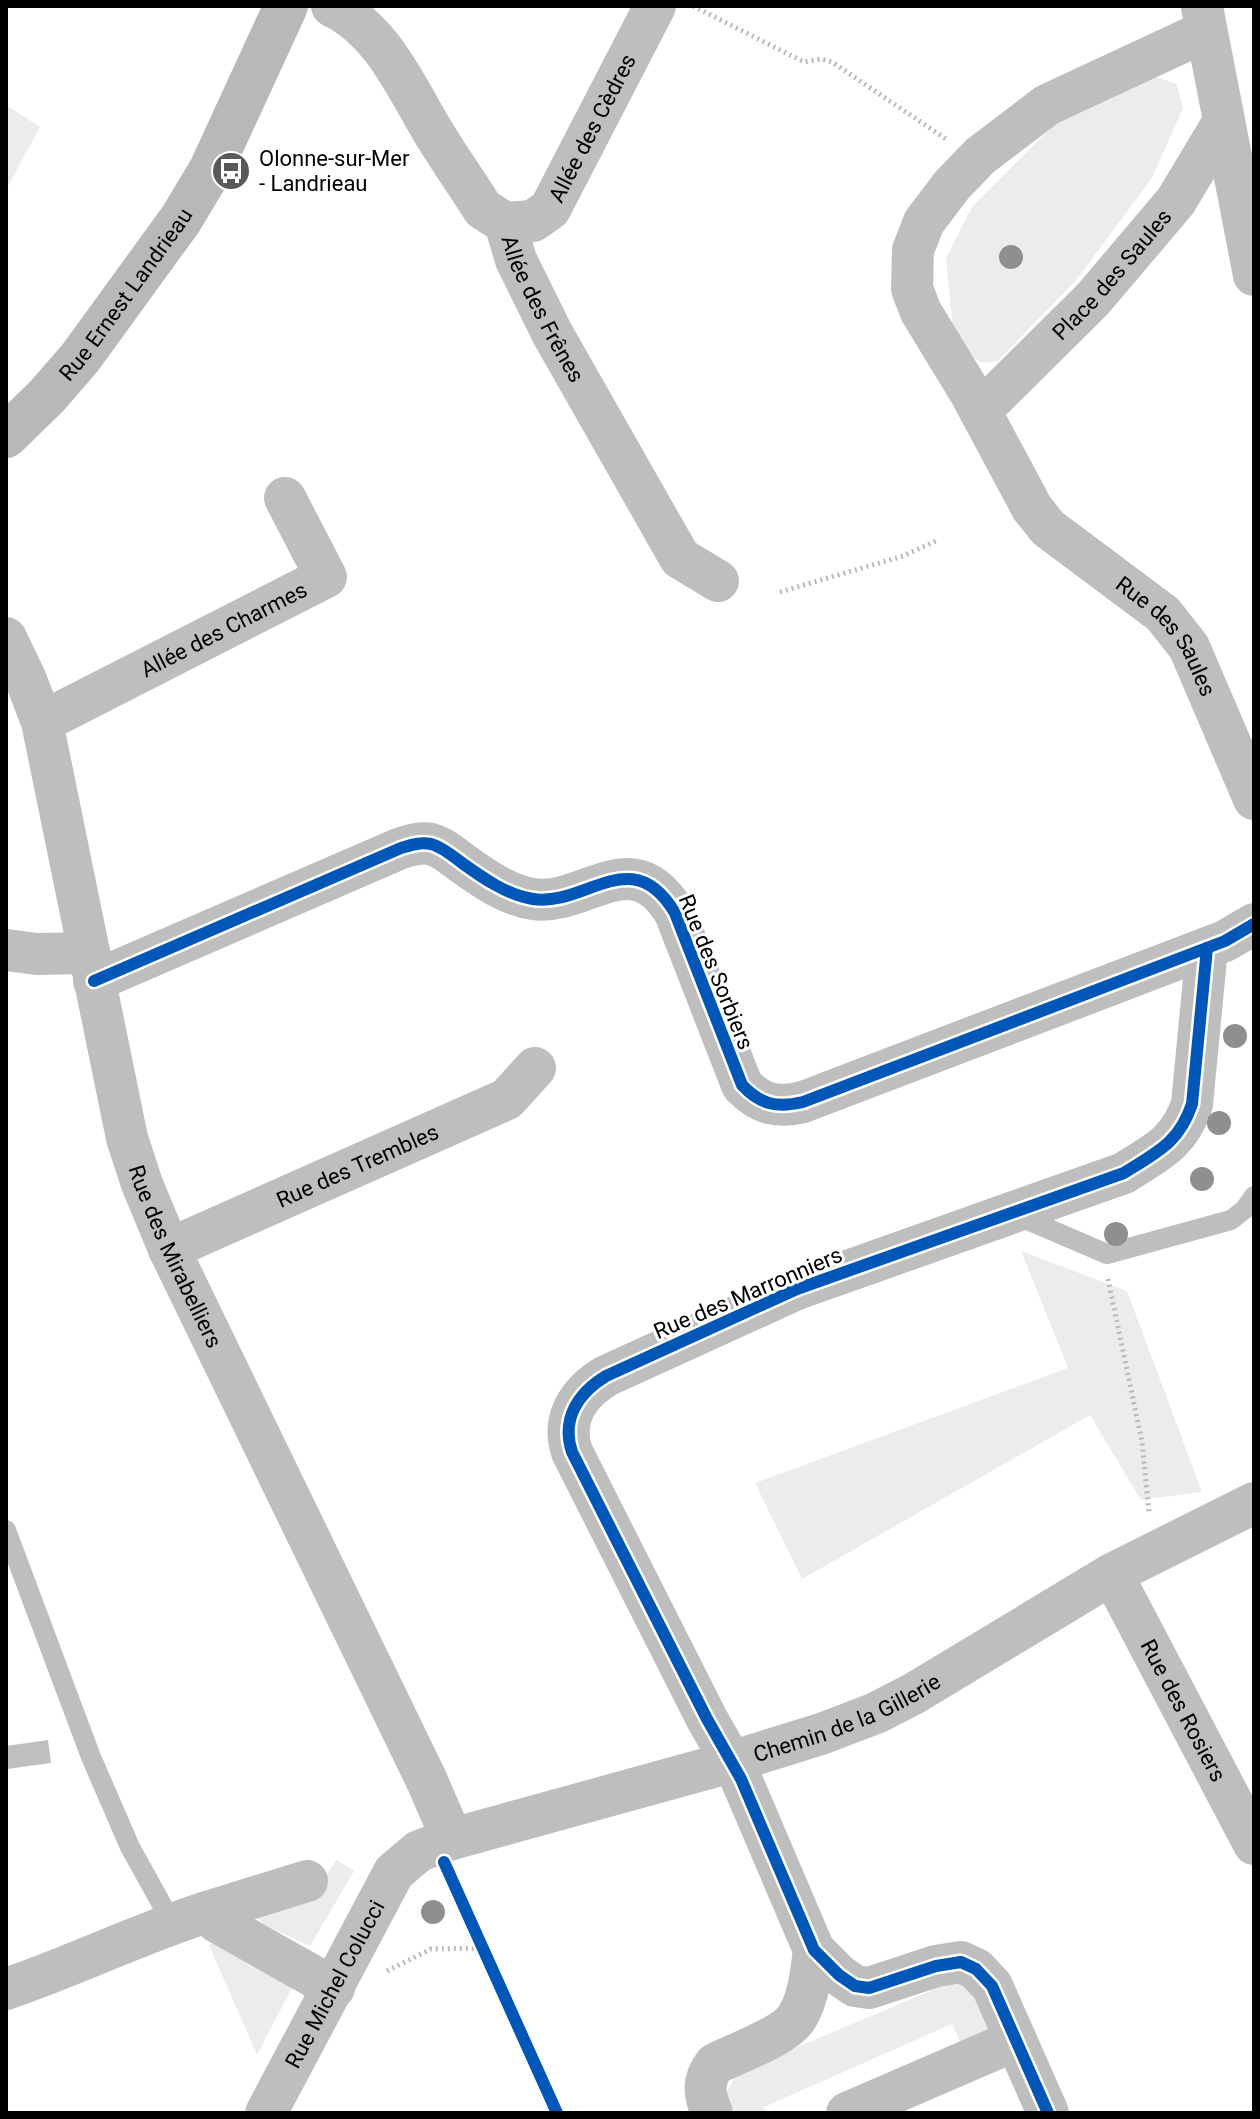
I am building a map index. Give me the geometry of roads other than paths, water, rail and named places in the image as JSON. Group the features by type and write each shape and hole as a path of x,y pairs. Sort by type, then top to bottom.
{"street":[{"name":"Rue Ernest Landrieau","path":"6,436 80,358 181,219 211,169 286,6"},
{"name":"Allée des Frênes","path":"332,6 347,13 367,30 388,57 483,209 505,223 516,260 552,333 680,558 718,581"},
{"name":"Allée des Cèdres","path":"505,223 533,221 550,209 655,6"},
{"path":"980,411 943,352 912,289 913,250 924,222 952,185 980,156 1047,105 1204,19 1254,275"},
{"name":"Place des Saules","path":"980,411 1093,299 1167,212 1224,121"},
{"name":"Rue des Saules","path":"980,411 1032,508 1048,528 1163,614 1189,647 1254,799"},
{"name":"Allée des Charmes","path":"42,722 326,577 285,498"},
{"name":"Rue des Mirabelliers","path":"6,638 42,722 127,1138 142,1184 169,1249 427,1781 452,1839"},
{"name":"Rue des Sorbiers","path":"92,967 417,843 433,844 495,884 535,899 562,896 624,878 664,893 675,913 742,1085 764,1102 787,1106 818,1097 1207,948"},
{"path":"1207,948 1254,924"},
{"name":"Rue des Marronniers","path":"814,1950 731,1762 572,1452 567,1426 588,1386 606,1376 797,1289 1124,1173 1169,1145 1185,1126 1192,1104 1207,948"},
{"path":"6,950 92,967"},
{"name":"Rue des Trembles","path":"169,1249 507,1099 535,1068"},
{"name":"Chemin de la Gillerie","path":"407,1859 452,1839 731,1762 876,1713 913,1694 1112,1574 1254,1503"},
{"name":"Rue des Rosiers","path":"1112,1574 1254,1844"},
{"name":"Rue Michel Colucci","path":"269,2112 394,1872 407,1859"},
{"path":"6,1989 54,1973 189,1917 307,1881"},
{"path":"189,1917 217,1922 334,1988"},
{"path":"814,1950 839,1975 855,1986 869,1988 936,1966 961,1962 976,1969 992,1986 1048,2113"},
{"path":"712,2113 705,2083 707,2073 715,2064 787,2030 797,2018 806,1996 814,1950"},
{"path":"847,2113 1016,2040"}],"lane":[{"path":"1012,1213 1107,1254 1231,1220 1245,1209 1254,1196"},
{"path":"6,1530 91,1757 130,1847 189,1917"}],"place":[{"name":"Olonne-sur-Mer - Landrieau","path":"231,171"}]}
